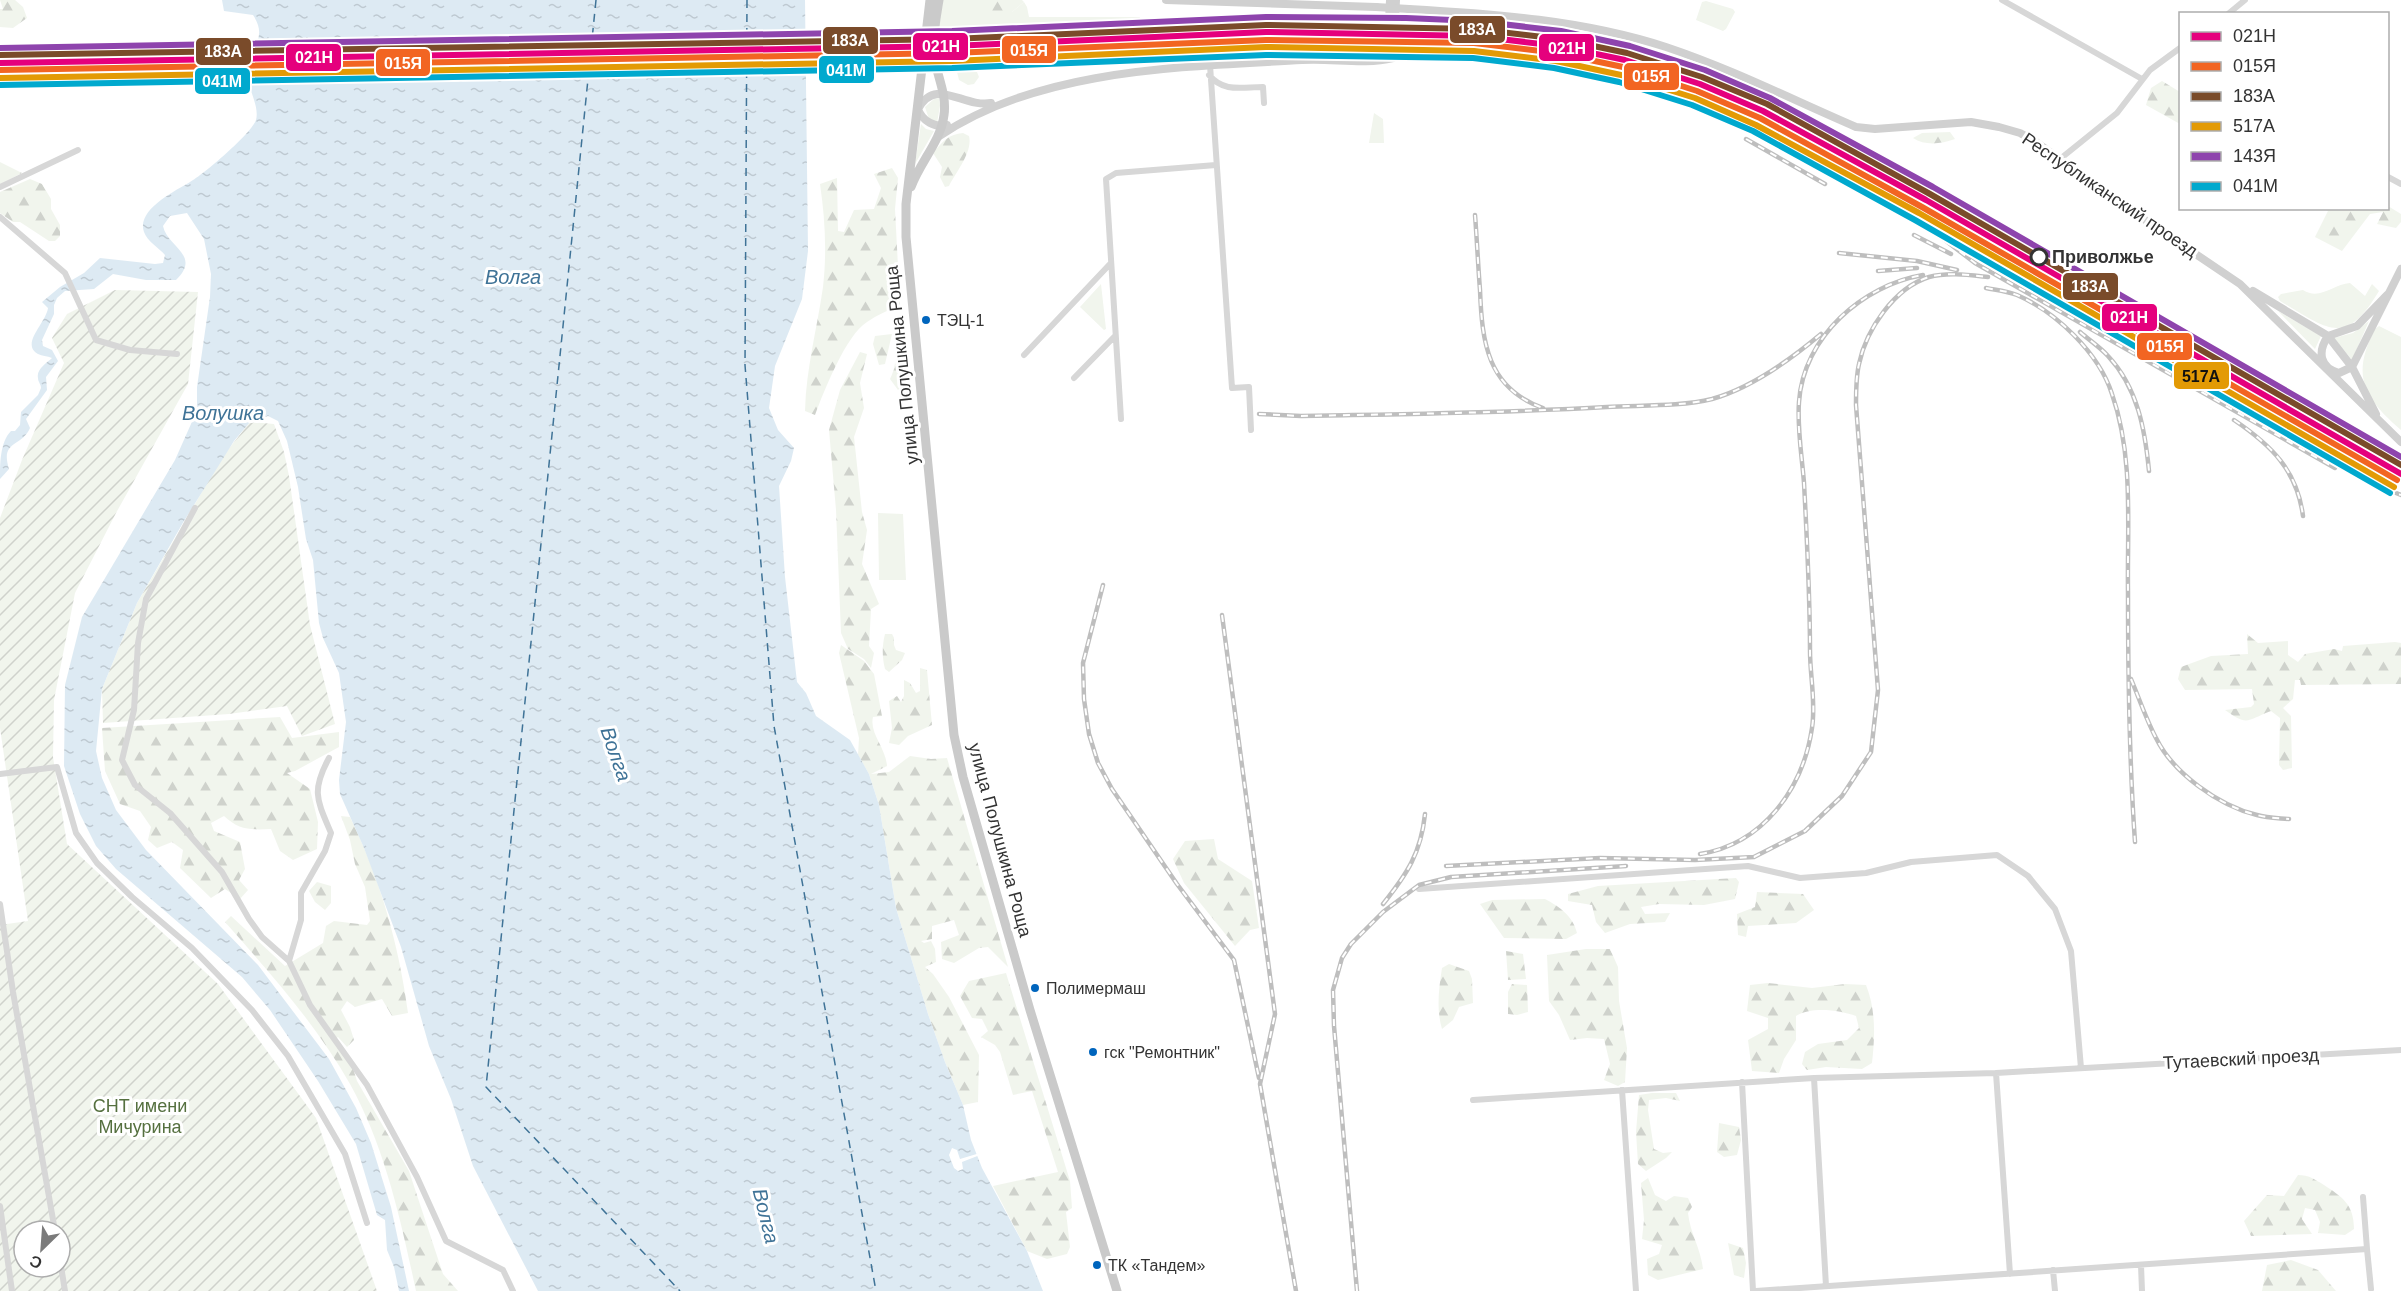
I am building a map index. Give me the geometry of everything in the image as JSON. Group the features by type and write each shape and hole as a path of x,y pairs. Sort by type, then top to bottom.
{"main road":[{"name":"улица Полушкина Роща","path":"930,0 906,204 909,264 957,750 1032,1017 1117,1291"},
{"path":"938,137 945,112 944,92 934,53 935,21 939,0"},
{"name":"Республиканский проезд","path":"1166,0 1503,14 1600,30 1664,46 1699,58 1856,127 1875,129 1971,122 2020,133 2060,159 2123,206 2240,284 2328,336 2352,367 2381,422"},
{"path":"1390,0 1390,59"},
{"path":"1390,59 1396,0"},
{"name":"улица Полушкина Роща","path":"944,92 962,100 983,104 1067,83 1152,71 1209,69 1312,60 1390,59"},
{"path":"942,126 936,126 923,118 918,109 925,99 935,93 944,92"},
{"name":"улица Полушкина Роща","path":"906,204 915,178 938,137 960,122 1006,100"},
{"name":"улица Полушкина Роща","path":"942,126 960,122"},
{"path":"2386,295 2357,326 2328,336 2321,349 2322,362 2325,367 2339,373 2352,367 2401,269"},
{"name":"Республиканский проезд","path":"2240,284 2401,442"}],"street":[{"path":"2002,0 2142,79"},
{"path":"2230,12 2245,0"},
{"path":"2060,159 2117,113 2142,79 2179,50"},
{"path":"1209,69 1215,82 1224,87 1263,87 1264,103"},
{"path":"1209,69 1232,388 1249,387 1251,430"},
{"path":"0,187 78,150"},
{"path":"1121,419 1106,179 1116,173 1216,165"},
{"path":"0,217 64,273 96,340 130,350 177,354"},
{"path":"1024,355 1110,264"},
{"path":"1074,378 1115,336"},
{"path":"195,508 146,599 138,643 134,710 122,760 135,785 170,813 222,872 262,937 289,962 310,1005 367,1085 417,1178 446,1241 503,1270 513,1291"},
{"path":"289,962 301,920 301,893 331,833 318,802 318,778 329,758"},
{"path":"0,774 57,767 76,833 97,863 132,897 192,948 252,1010 288,1056 345,1154 367,1223"},
{"path":"1419,889 1748,866 1800,878 1866,873 1911,862 1997,855 2028,876 2055,909 2071,951 2081,1068"},
{"path":"0,904 53,1219"},
{"name":"Тутаевский проезд","path":"1473,1100 1814,1078 1996,1073 2401,1050"},
{"path":"1996,1073 2010,1274"},
{"path":"1814,1078 1826,1286"},
{"path":"1742,1082 1754,1291 2367,1249"},
{"path":"1622,1090 1636,1291"},
{"path":"2363,1197 2371,1289"},
{"path":"0,1206 12,1291"},
{"path":"2141,1265 2142,1291"},
{"path":"2053,1270 2055,1291"}],"green space":[{"path":"0,0 15,0 23,7 27,18 13,28 0,27 0,9 3,9"},
{"path":"943,0 992,0 1012,12 1024,2 1029,17 1140,17 1138,24 938,29"},
{"path":"991,0 1022,0 1024,2 1012,12 992,12"},
{"path":"1706,1 1733,9 1735,12 1723,31 1696,20 1702,2"},
{"path":"961,62 975,62 979,77 974,84 968,85 959,80 957,72"},
{"path":"2162,81 2179,91 2179,123 2146,105 2151,88"},
{"path":"939,98 937,123 929,119 925,107 934,99"},
{"path":"1374,113 1383,119 1384,143 1369,143"},
{"path":"921,124 926,129 934,131 915,164"},
{"path":"1950,132 1955,139 1939,143 1928,143 1913,138 1922,133"},
{"path":"963,133 969,136 969,149 949,186 945,187 940,177 942,167 933,153 946,139"},
{"path":"0,162 22,173 0,184"},
{"path":"892,168 898,178 895,209 900,305 867,322 851,339 836,364 815,415 805,411 825,261 820,184 837,178 838,231 844,232 854,210 874,209 881,188 874,174"},
{"path":"30,179 42,184 51,199 51,209 60,225 60,236 55,241 49,241 20,222 13,222 0,213 0,192"},
{"path":"2389,207 2401,214 2401,222 2396,228 2377,224 2383,212 2370,214 2342,251 2315,237 2326,210 2389,210"},
{"path":"2350,283 2365,296 2372,284 2379,291 2356,321 2345,327 2335,328 2323,325 2280,301 2278,297 2281,294 2303,290 2315,294 2321,293"},
{"path":"1101,284 1106,329 1104,330 1080,307"},
{"name":"СНТ имени Мичурина","path":"115,290 198,292 188,384 116,513 75,593 54,700 53,757 67,844 218,984 316,1118 377,1291 0,1291 0,925 28,921 0,728 0,518 22,460 64,363 52,338 67,314"},
{"path":"2278,311 2321,336 2315,349"},
{"path":"2369,321 2352,360 2334,338 2353,333"},
{"path":"905,323 907,388 898,390 890,379 895,364 898,338"},
{"path":"2379,326 2401,337 2401,430 2378,407 2365,384 2364,360 2375,329"},
{"path":"892,334 885,364 879,365 873,344 875,336"},
{"path":"860,352 867,354 860,383 864,408 854,437 862,512 867,530 862,564 879,604 871,609 869,646 874,653 871,668 864,659 848,649 841,633 836,510 829,430 840,390"},
{"path":"250,422 274,424 284,452 310,625 335,724 302,736 287,706 229,714 103,723 102,689 137,603 223,456"},
{"path":"878,513 903,514 906,580 879,580"},
{"path":"885,634 892,634 896,650 905,653 902,660 889,672 885,669 883,660"},
{"path":"2247,634 2258,643 2288,641 2288,655 2298,662 2305,654 2334,649 2342,651 2343,646 2401,643 2401,684 2301,685 2300,680 2295,680 2293,699 2283,708 2291,716 2292,768 2283,770 2279,765 2280,718 2271,711 2252,719 2243,720 2225,710 2251,707 2254,704 2252,689 2185,690 2178,679 2181,667 2211,656 2248,654"},
{"path":"841,645 864,661 874,674 882,716 873,717 872,723 887,766 871,774 889,772 910,756 931,759 947,758 1008,967 988,947 979,948 954,963 942,959 941,942 959,935 954,920 932,926 932,939 921,941 924,943 931,941 935,949 936,962 925,967 933,974 949,997 979,1055 978,1102 963,1105 928,1014 896,908 879,805 869,774 858,755 859,738 839,653"},
{"path":"920,668 927,670 932,725 908,736 899,745 889,743 892,728 889,701 897,696 901,702 904,696 904,680 910,683 916,693 920,691"},
{"path":"280,717 292,738 339,732 339,747 287,773 310,789 318,822 317,849 293,860 280,851 271,829 245,828 224,816 211,823 214,831 240,842 245,869 239,880 248,890 240,899 225,889 211,898 180,868 183,850 172,842 157,848 148,840 151,827 140,811 120,804 105,771 102,728"},
{"path":"341,816 350,817 379,888 394,937 408,1013 392,1016 382,999 355,1007 347,1001 341,1010 354,1040 347,1047 338,1037 333,1041 350,1059 357,1081 409,1171 443,1274 458,1291 416,1291 398,1211 382,1159 373,1133 350,1084 307,1020 225,922 231,916 285,966 323,943 326,926 334,921 367,925 370,921 365,887 355,864 350,840"},
{"path":"1214,839 1218,859 1252,881 1259,928 1250,930 1235,946 1184,883 1173,859 1185,841"},
{"path":"1736,878 1739,882 1735,899 1704,905 1659,904 1641,907 1645,914 1670,913 1665,922 1630,924 1605,933 1596,922 1592,905 1568,901 1568,894 1598,886"},
{"path":"317,882 331,886 331,903 325,910 315,902 309,891"},
{"path":"1757,892 1803,894 1814,910 1796,923 1748,926 1746,937 1738,935 1737,914 1755,907"},
{"path":"1545,899 1565,913 1577,933 1566,939 1504,938 1480,904 1492,900"},
{"path":"1586,949 1610,949 1618,967 1619,1001 1627,1048 1625,1082 1618,1086 1604,1080 1610,1064 1604,1039 1570,1040 1559,1015 1549,1001 1547,955"},
{"path":"1506,951 1523,954 1526,979 1508,980"},
{"path":"1449,964 1469,971 1472,979 1473,1003 1459,1007 1453,1020 1442,1029 1439,1006 1440,983 1442,968"},
{"path":"1006,973 1070,1181 1072,1208 1066,1212 1070,1247 1067,1254 1047,1259 1027,1251 993,1186 1058,1172 1032,1091 1013,1095 1000,1052 995,1045 981,1037 988,1031 982,1019 972,1018 960,996 969,981"},
{"path":"1768,983 1812,988 1845,984 1866,985 1872,1004 1874,1023 1872,1063 1862,1069 1826,1067 1807,1070 1802,1064 1805,1052 1818,1044 1847,1040 1859,1028 1856,1016 1842,1012 1817,1010 1796,1016 1796,1040 1784,1059 1779,1073 1752,1071 1748,1040 1768,1029 1768,1018 1747,1011 1750,985"},
{"path":"1512,984 1527,985 1528,1012 1517,1015 1508,1014 1508,992"},
{"path":"1676,1093 1680,1101 1666,1098 1649,1100 1648,1110 1654,1149 1663,1153 1672,1152 1646,1171 1638,1164 1636,1132 1639,1095"},
{"path":"1719,1123 1739,1127 1741,1140 1737,1155 1724,1157 1717,1152"},
{"path":"2298,1175 2314,1179 2346,1202 2352,1213 2354,1229 2345,1235 2318,1233 2320,1222 2315,1210 2305,1208 2302,1219 2312,1234 2251,1236 2244,1221 2267,1195 2284,1196"},
{"path":"1648,1178 1655,1195 1666,1201 1674,1196 1688,1198 1692,1207 1688,1213 1689,1220 1703,1269 1658,1280 1648,1275 1647,1259 1659,1254 1662,1245 1642,1239 1644,1220 1641,1183"},
{"path":"1728,1243 1743,1248 1746,1263 1744,1278 1734,1275"},
{"path":"2291,1260 2318,1270 2336,1291 2262,1291 2267,1265"}],"water":[{"name":"Волга","path":"222,0 805,0 808,251 802,299 775,366 769,408 778,430 794,448 791,461 779,486 785,577 797,682 806,693 816,716 850,740 869,774 879,805 896,908 928,1014 963,1105 971,1140 982,1168 1027,1251 1043,1291 538,1291 473,1166 451,1099 429,1046 401,947 364,848 340,794 339,780 346,722 339,673 323,638 319,623 313,560 306,539 298,487 287,441 278,421 268,416 250,422 234,441 184,521 137,603 102,689 96,751 102,778 116,810 146,850 258,965 329,1059 356,1108 371,1143 391,1207 409,1291 399,1291 394,1267 387,1250 385,1220 377,1215 356,1144 318,1081 270,1010 242,977 116,869 96,846 80,814 64,766 65,685 82,617 175,460 197,405 197,387 210,297 211,274 204,239 187,213 170,216 163,226 170,240 181,252 186,264 176,280 146,280 113,274 94,289 65,291 57,298 54,314 42,340 43,346 52,350 58,361 46,377 47,390 26,419 30,428 7,453 9,469 0,479 1,454 7,436 20,425 21,412 38,395 41,388 38,375 42,366 52,358 38,354 33,350 32,345 48,308 42,302 60,287 84,273 100,258 163,263 165,255 144,232 143,224 146,216 158,202 216,163 246,134 256,120 256,108 247,71 259,37 257,23 253,15 224,11"}],"pier":[{"path":"808,35 809,59 245,68 253,45"},
{"path":"952,1148 957,1150 960,1159 980,1153 980,1155 962,1162 963,1169 958,1171 954,1168 949,1155"}],"ferry route":[{"path":"596,0 486,1087 680,1291"},
{"path":"747,0 745,365 774,726 876,1291"}],"railway":[{"path":"1741,127 1812,161 1929,228 1975,263 2335,468"},
{"path":"1746,139 1825,184"},
{"path":"1475,215 1483,328 1491,361 1499,376 1510,388 1524,399 1543,408"},
{"path":"1914,235 1951,254"},
{"path":"1839,253 1917,261 1957,270"},
{"path":"1878,271 1917,268"},
{"path":"1446,866 1600,858 1695,860 1754,857 1805,831 1842,796 1871,752 1878,690 1856,405 1859,364 1875,324 1893,300 1904,290 1929,277 1958,274 1988,277"},
{"path":"1700,854 1723,848 1743,839 1761,826 1776,810 1800,772 1812,728 1809,588 1799,422 1799,402 1803,378 1824,336 1858,302 1879,290 1923,275"},
{"path":"1986,288 2013,294 2032,302 2061,323 2087,349 2097,364 2106,379 2119,418 2124,442 2128,492 2129,717 2135,842"},
{"path":"2080,332 2108,356 2118,368 2133,396 2142,425 2149,471"},
{"path":"1259,414 1301,416 1492,412 1700,402 1741,388 1783,363 1821,334"},
{"path":"2234,420 2260,439 2280,460 2295,485 2303,516"},
{"path":"2329,459 2379,486"},
{"path":"2373,484 2401,495"},
{"path":"1103,585 1083,663 1084,699 1089,734 1098,763 1112,789 1177,884 1234,960 1259,1078"},
{"path":"1222,615 1275,1014 1260,1084 1296,1291"},
{"path":"2131,679 2156,738 2174,764 2185,775 2213,796 2242,811 2265,817 2289,819"},
{"path":"1383,904 1412,862 1420,840 1425,814"},
{"path":"1357,1291 1334,1026 1333,990 1342,958 1351,944 1383,912 1419,885 1451,877 1626,866"}],"transit line":[{"name":"143Я","path":"0,48 952,31 1266,17 1476,21 1561,31 1630,46 1705,70 1770,98 1933,187 2401,457"},
{"name":"183А","path":"0,55 952,39 1266,25 1475,29 1560,39 1627,53 1702,77 1767,104 1930,194 2401,465"},
{"name":"021Н","path":"0,63 952,46 1266,32 1475,36 1558,46 1625,60 1700,84 1763,111 1926,200 2401,474"},
{"name":"015Я","path":"0,70 952,53 1266,40 1474,43 1557,53 1623,67 1697,91 1760,118 1922,207 2397,480"},
{"name":"517А","path":"0,78 952,61 1266,47 1474,51 1556,61 1621,75 1695,98 1756,125 1919,213 2394,487"},
{"name":"041М","path":"0,85 952,68 1266,55 1473,58 1554,68 1619,82 1692,105 1753,131 1915,220 2390,493"}],"place":[{"name":"Приволжье","path":"2039,257"},
{"name":"ТЭЦ-1","path":"926,320"},
{"name":"Полимермаш","path":"1035,988"},
{"name":"гск \"Ремонтник\"","path":"1093,1052"},
{"name":"ТК «Тандем»","path":"1097,1265"}],"water label":[{"name":"Волушка","path":"223,413"}]}
